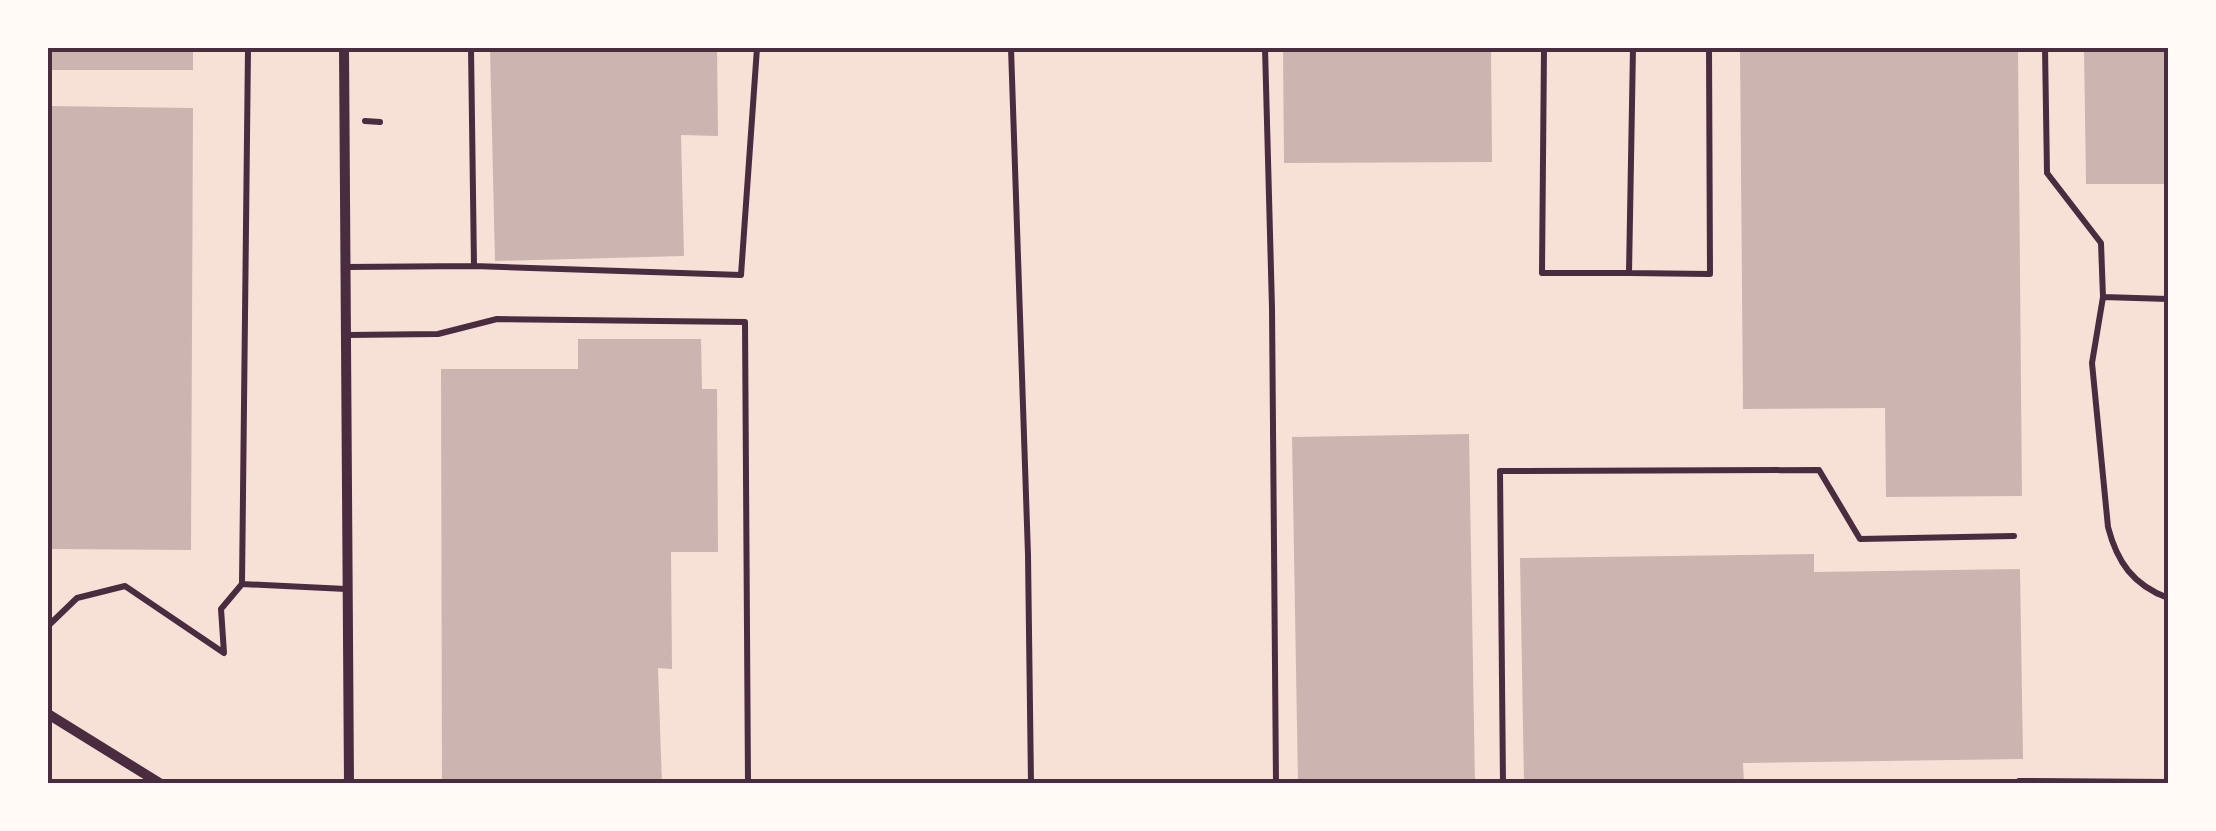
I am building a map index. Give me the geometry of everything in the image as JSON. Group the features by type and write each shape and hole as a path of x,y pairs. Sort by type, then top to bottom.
{"street":[{"path":"344,48 349,784"},
{"path":"48,714 160,784"}],"lane":[{"path":"48,626 76,598 125,586 224,654 221,609 242,584 248,48"},
{"path":"471,48 474,266"},
{"path":"346,268 474,266 741,275 757,48"},
{"path":"1011,48 1031,784"},
{"path":"1265,48 1272,308 1276,784"},
{"path":"1544,48 1542,273 1710,274 1710,48 1702,48"},
{"path":"1629,273 1633,48"},
{"path":"2045,48 2047,173 2101,243 2103,297 2092,363 2108,527 2114,550 2127,572 2148,590 2168,598"},
{"path":"2103,297 2168,299"},
{"path":"346,335 438,334 497,319 745,322 748,784"},
{"path":"1502,784 1500,471 1818,470 1860,539 2014,536"},
{"path":"242,584 346,589"},
{"path":"2019,781 2168,782"},
{"path":"1838,784 1979,782"}],"building":[{"path":"48,48 193,48 193,70 48,70"},
{"path":"490,48 717,48 718,136 681,135 684,256 495,261"},
{"path":"1283,48 1491,48 1492,162 1284,163"},
{"path":"1740,48 2018,48 2022,496 1886,497 1885,408 1743,409"},
{"path":"2084,48 2168,48 2168,184 2086,184"},
{"path":"48,106 193,108 191,550 48,549"},
{"path":"578,339 701,339 702,389 717,389 718,552 671,552 672,669 658,668 662,784 442,784 441,369 578,369"},
{"path":"1469,434 1475,784 1298,784 1292,437"},
{"path":"1814,554 1814,572 2020,569 2023,759 1743,763 1744,784 1524,784 1520,558"}]}
